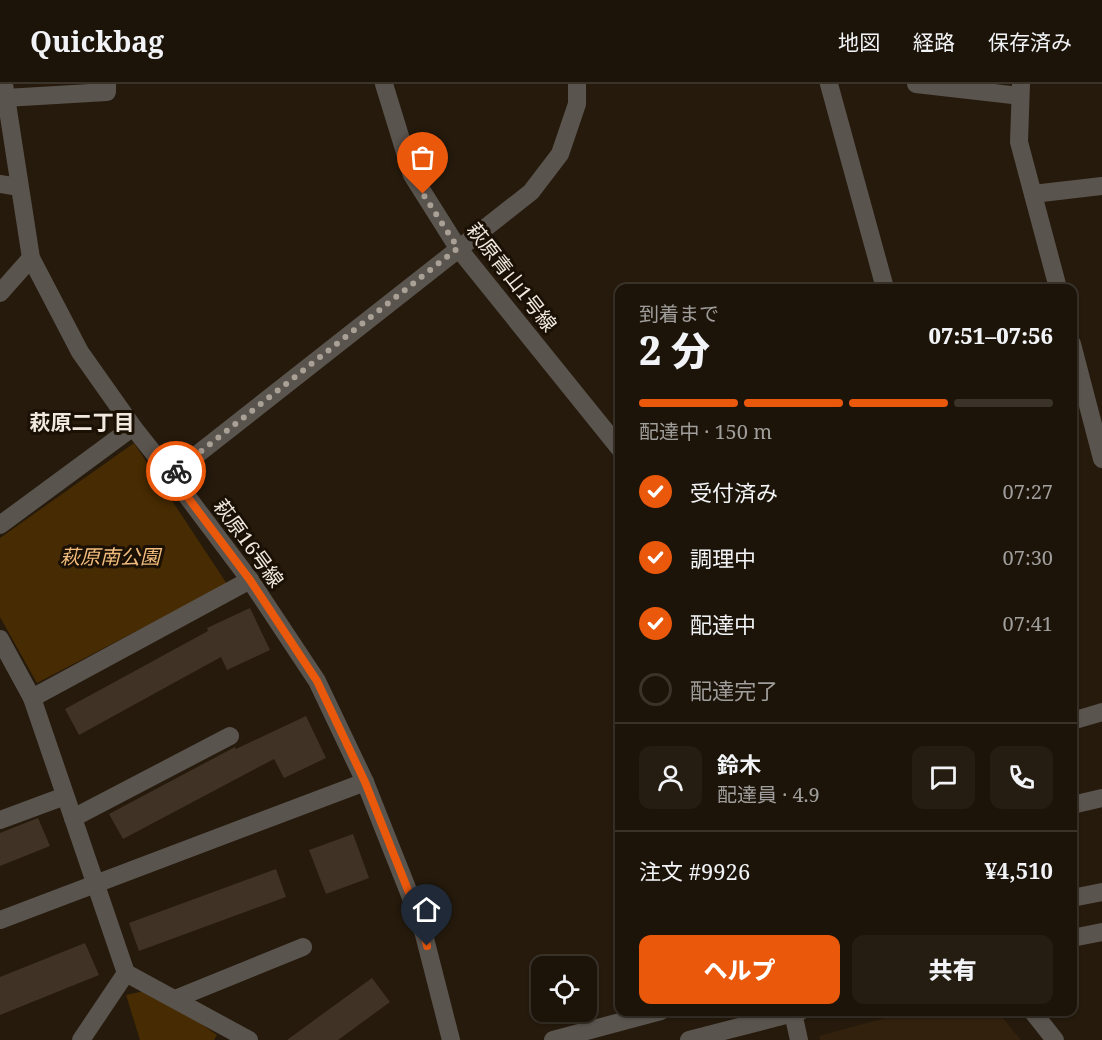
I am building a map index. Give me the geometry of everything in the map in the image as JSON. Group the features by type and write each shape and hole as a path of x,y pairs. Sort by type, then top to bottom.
{"street":[{"path":"4,91 107,92 106,84"},
{"name":"萩原青山1号線","path":"384,84 412,175 458,248 615,443"},
{"path":"171,475 531,192 560,154 577,104 577,84"},
{"path":"829,84 884,284"},
{"path":"916,84 1020,90 1019,142 1057,284"},
{"name":"萩原16号線","path":"4,91 31,258 80,351 133,427 250,580 317,681 365,782 421,923 451,1040"},
{"path":"0,184 19,187"},
{"path":"1033,194 1102,186"},
{"path":"0,293 31,258"},
{"path":"1077,356 1094,396 1102,459"},
{"path":"0,525 133,427"},
{"path":"32,698 250,580"},
{"path":"0,639 7,669 32,698 94,885 126,973 249,1040"},
{"path":"1077,720 1102,712"},
{"path":"72,818 230,736"},
{"path":"0,920 365,782"},
{"path":"0,820 65,796"},
{"path":"1077,804 1102,798"},
{"path":"1077,897 1102,892"},
{"path":"1077,937 1102,932"},
{"path":"175,999 303,947"},
{"path":"81,1040 126,973"},
{"path":"553,1040 642,1016"},
{"path":"689,1040 782,1016"},
{"path":"797,1016 800,1040"},
{"path":"1036,1016 1055,1040"}],"shaded area":[{"path":"892,1016 1001,1016 1021,1040 820,1040 819,1036"}],"green space":[{"name":"萩原南公園","path":"134,443 227,584 37,683 0,617 0,538"},
{"path":"144,991 183,1011 217,1035 214,1040 140,1040 126,995"}],"building":[{"path":"250,608 270,650 227,670 221,657 79,735 65,709 208,631 207,628"},
{"path":"306,716 326,758 284,778 274,759 123,839 109,814 235,747 236,749"},
{"path":"38,818 50,846 0,866 0,833"},
{"path":"353,834 369,878 326,894 309,850"},
{"path":"276,869 286,897 139,951 129,923"},
{"path":"85,943 99,975 0,1015 0,977"},
{"path":"372,978 390,1002 338,1040 287,1040"}],"way so far":[{"path":"176,471 458,248 423,194"}],"district":[{"name":"萩原二丁目","path":"82,422"}],"route":[{"path":"176,471 171,475 250,580 317,681 365,782 421,923 427,946"}]}
